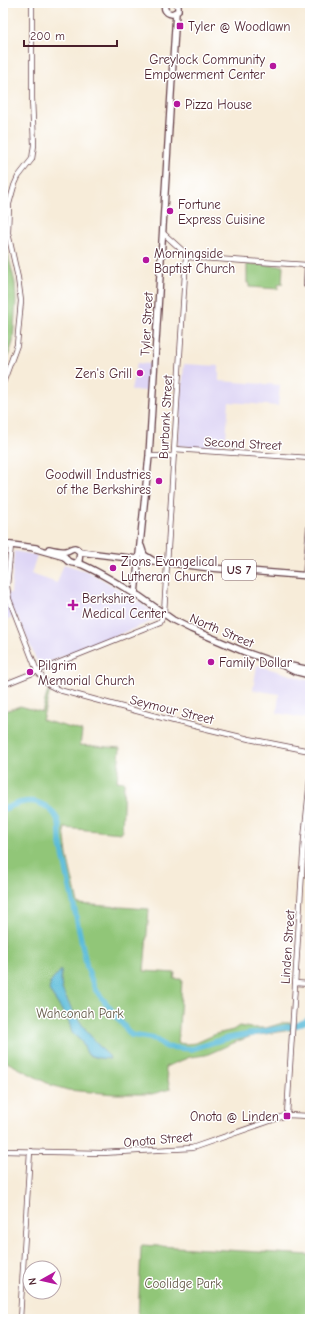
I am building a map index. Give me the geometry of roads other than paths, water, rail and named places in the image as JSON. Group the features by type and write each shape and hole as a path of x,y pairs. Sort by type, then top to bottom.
{"main road":[{"name":"Tyler Street","path":"165,3 165,10 170,14 176,30"},
{"name":"Tyler Street","path":"135,594 149,456 176,12 178,7 177,3"},
{"path":"170,14 176,12"},
{"path":"140,541 144,555 154,561"},
{"name":"North Street","path":"3,544 65,554"},
{"name":"North Street","path":"65,554 69,549 74,548 80,554"},
{"name":"North Street","path":"65,554 68,562 71,564 76,563 100,574 135,594 139,600 151,608 156,608 190,629 294,671 310,675"},
{"path":"76,563 79,560 80,554"},
{"name":"US 7","path":"80,554 308,576"},
{"name":"North Street","path":"282,665 310,670"}],"street":[{"path":"3,383 17,345 21,300 18,278 8,233 9,204 18,177 32,159 34,145 32,98 32,3"},
{"path":"163,233 186,254 186,257 307,265 308,285"},
{"name":"Burbank Street","path":"164,613 186,257"},
{"name":"Second Street","path":"174,449 310,458"},
{"path":"149,456 174,456"},
{"path":"308,576 310,514"},
{"path":"11,545 7,586 8,595 37,671"},
{"path":"3,685 160,622 164,613"},
{"name":"Seymour Street","path":"37,671 43,680 59,690 248,739 310,751"},
{"name":"Linden Street","path":"287,1115 304,839 310,779"},
{"path":"304,839 310,840"},
{"path":"295,983 310,984"},
{"name":"Onota Street","path":"3,1151 121,1153 192,1148 287,1115 310,1116"},
{"path":"20,1319 30,1151"}],"water":[{"path":"61,970 62,989 70,1006 89,1034 110,1059 88,1055 81,1041 72,1033 69,1022 49,990 51,982"}],"waterway":[{"path":"3,809 30,801 46,806 57,819 60,840 87,968 95,989 131,1035 156,1039 166,1047 192,1049 224,1039 298,1025 310,1019"}],"place":[{"name":"Tyler @ Woodlawn","path":"180,26"},
{"name":"Greylock Community Empowerment Center","path":"273,66"},
{"name":"Pizza House","path":"177,104"},
{"name":"Fortune Express Cuisine","path":"170,211"},
{"name":"Morningside Baptist Church","path":"146,260"},
{"name":"Zen's Grill","path":"140,373"},
{"name":"Goodwill Industries of the Berkshires","path":"159,481"},
{"name":"Zions Evangelical Lutheran Church","path":"113,568"},
{"name":"Berkshire Medical Center","path":"73,605"},
{"name":"Family Dollar","path":"211,662"},
{"name":"Pilgrim Memorial Church","path":"30,672"},
{"name":"Onota @ Linden","path":"287,1116"}],"park label":[{"name":"Wahconah Park","path":"80,1013"},
{"name":"Coolidge Park","path":"183,1283"}]}
